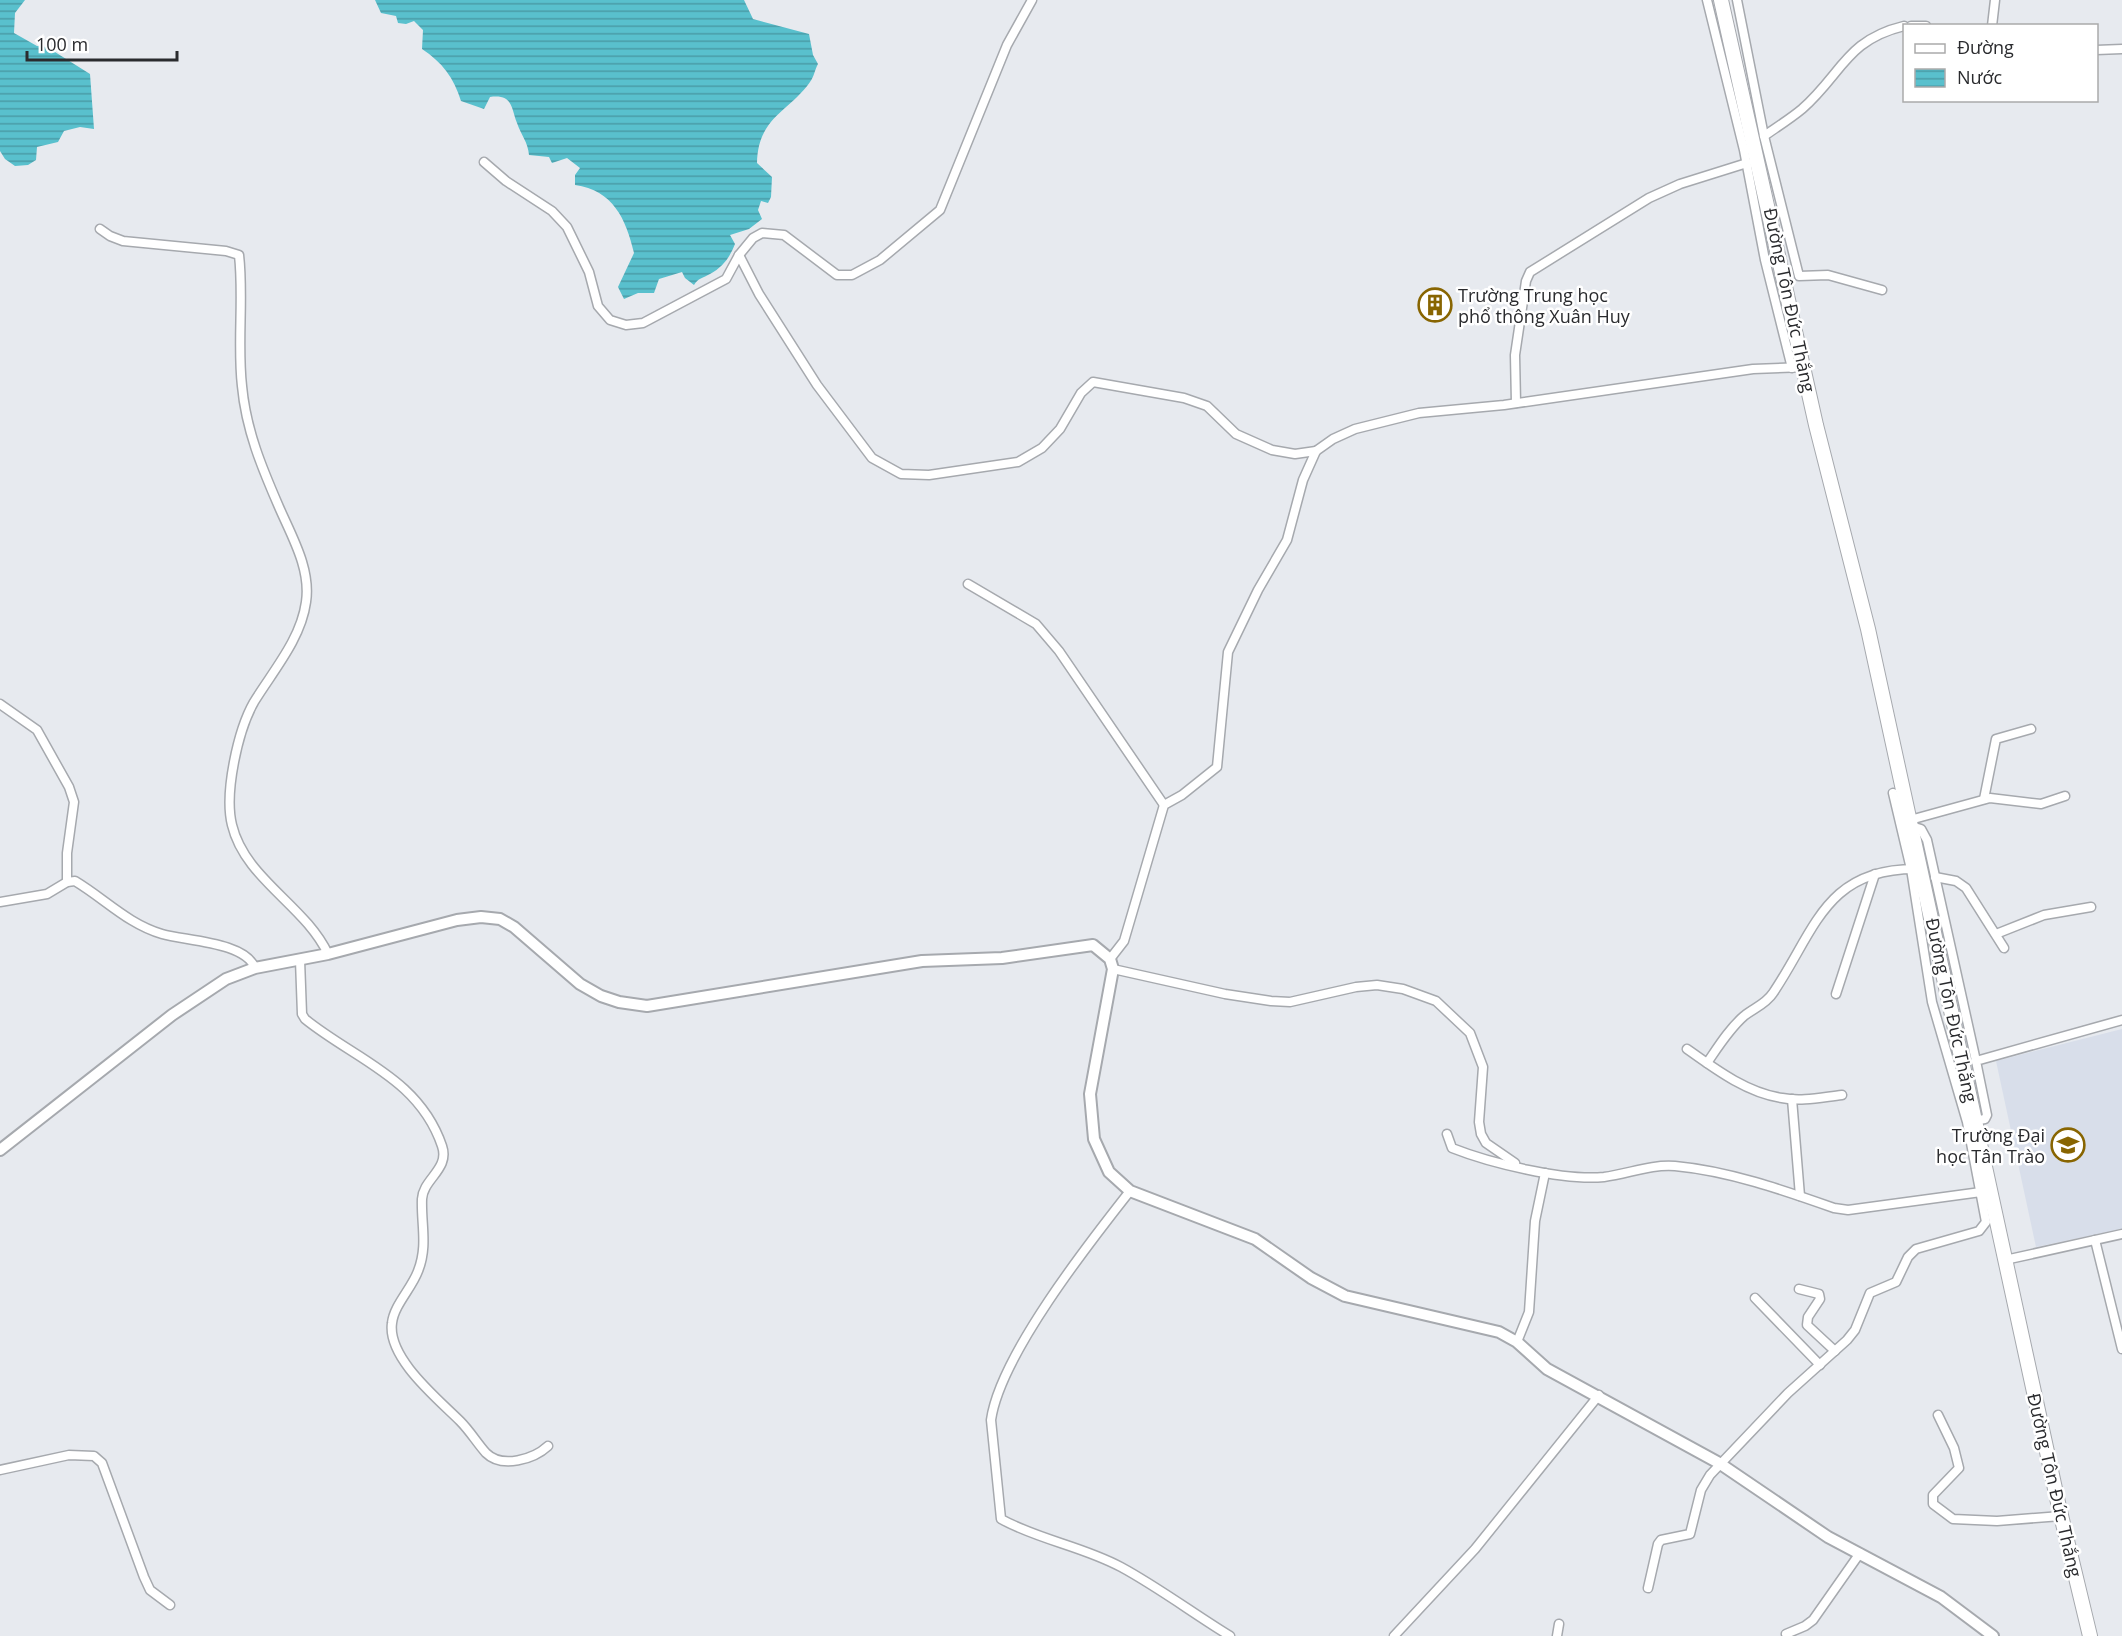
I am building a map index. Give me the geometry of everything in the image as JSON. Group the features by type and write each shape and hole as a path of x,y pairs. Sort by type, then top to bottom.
{"highway":[{"name":"Đường Tôn Đức Thắng","path":"1721,0 1758,144 1798,367 1819,436 1868,629 1911,823 1916,869 1971,1122 2005,1260 2061,1516 2090,1636"}],"street":[{"path":"484,162 512,185 552,211 567,227 586,265 598,306 610,320 626,325 643,323 726,279 739,255 753,237 771,232 784,234 837,275 852,275 880,260 932,219 946,197 1006,45 1032,0"},
{"path":"1707,0 1758,144 1799,276 1828,275 1881,290"},
{"path":"1737,0 1758,144"},
{"path":"1992,24 1995,0"},
{"path":"739,255 759,294 817,385 872,458 901,474 928,475 1018,462 1042,448 1060,429 1081,393 1093,382 1184,398 1207,406 1236,434 1272,450 1294,454 1316,451 1341,434 1386,420 1419,413 1516,403 1753,369 1798,367 1765,260 1747,163 1758,144 1802,108 1852,50 1884,32 1903,27"},
{"path":"2098,50 2122,49"},
{"path":"1516,403 1515,355 1526,281 1530,272 1649,198 1680,184 1747,163"},
{"path":"100,229 123,241 226,250 239,255 241,377 246,416 253,444 303,565 307,600 303,621 252,705 242,730 230,792 231,824 242,854 317,934 328,954"},
{"path":"1316,451 1303,480 1287,540 1258,590 1228,652 1217,767 1182,795 1164,805 1125,941 1112,964 1090,1094 1090,1109 1099,1155 1109,1172 1130,1191 1255,1239 1311,1278 1345,1296 1499,1332 1517,1342 1547,1369 1599,1395 1719,1463 1828,1537 1941,1596 1993,1636"},
{"path":"968,584 1036,624 1059,651 1164,805"},
{"path":"0,704 26,720 37,730 69,787 74,802 67,854 67,882"},
{"path":"1984,799 1996,739 2031,729"},
{"path":"1648,1588 1658,1544 1661,1540 1690,1534 1701,1490 1719,1463 1788,1393 1855,1330 1870,1293 1896,1282 1908,1257 1916,1249 1984,1228 1986,1222 1971,1122 1932,1002 1932,976 1916,869 1893,794"},
{"path":"1911,823 1984,799 2008,799 2041,804 2065,796"},
{"path":"1911,823 1924,833 1987,1115 1985,1119 1971,1122"},
{"path":"1707,1063 1728,1033 1773,994 1823,908 1838,894 1875,874 1893,869 1916,869"},
{"path":"1836,994 1875,874"},
{"path":"1935,877 1956,881 1966,888 2004,948"},
{"path":"0,902 47,894 67,882 79,884 140,926 162,934 231,949 244,954 255,968"},
{"path":"1996,934 2044,915 2091,907"},
{"path":"0,1150 204,991 226,979 255,968 328,954 457,920 481,917 500,919 514,927 580,984 601,996 619,1002 647,1006 922,961 1024,956 1086,945 1101,950 1112,964 1124,973 1163,978 1225,994 1271,1001 1290,1002 1356,987 1377,985 1403,989 1436,1001 1470,1033 1484,1067 1479,1122 1481,1134 1486,1143 1521,1166"},
{"path":"300,960 304,1019 361,1054 409,1094 438,1137 443,1149 437,1174 426,1187 422,1198 424,1244 419,1269 392,1324 393,1336 404,1362 462,1422 488,1455 497,1460 524,1458 540,1453 548,1446"},
{"path":"1976,1061 2122,1020"},
{"path":"1687,1049 1758,1092 1792,1099 1842,1095"},
{"path":"1792,1099 1800,1196"},
{"path":"1447,1134 1452,1148 1545,1173 1601,1177 1658,1166 1675,1166 1723,1174 1800,1196 1834,1209 1848,1210 1981,1192"},
{"path":"1517,1342 1529,1312 1535,1221 1545,1173"},
{"path":"1130,1191 1029,1333 993,1405 991,1420 1001,1519 1031,1533 1080,1548 1121,1567 1230,1636"},
{"path":"2005,1260 2122,1234"},
{"path":"2095,1240 2122,1349"},
{"path":"1799,1289 1819,1294 1820,1299 1808,1317 1807,1325 1834,1351"},
{"path":"1755,1298 1820,1365"},
{"path":"1394,1636 1475,1549 1599,1395"},
{"path":"1938,1415 1954,1448 1959,1468 1933,1495 1933,1504 1953,1519 1997,1521 2061,1516"},
{"path":"0,1470 69,1455 94,1456 102,1463 150,1590 170,1605"},
{"path":"1786,1634 1813,1620 1860,1553"},
{"path":"1557,1636 1559,1624"}],"shaded area":[{"name":"Trường Đại học Tân Trào","path":"2122,1029 2122,1229 2036,1247 1996,1061"}],"water":[{"path":"0,0 25,0 15,13 14,33 37,46 47,47 90,74 94,129 80,127 64,131 58,142 37,147 36,160 28,165 15,166 5,159 0,151"},
{"path":"375,0 744,0 753,19 809,34 813,55 818,64 810,82 776,116 763,135 757,163 772,177 771,197 768,203 761,201 758,210 762,219 749,229 730,235 735,244 728,257 719,268 699,279 694,285 685,278 682,272 659,279 654,293 638,293 624,299 618,287 634,253 627,229 616,208 599,193 575,185 575,175 580,168 567,158 552,163 549,157 529,155 512,107 507,100 490,97 484,109 461,101 446,71 436,59 422,49 423,30 414,21 406,24 398,23 396,16 381,13"}],"tunnel":[{"path":"1936,976 1952,973"}],"place":[{"name":"Trường Trung học phổ thông Xuân Huy","path":"1435,305"},
{"name":"Trường Đại học Tân Trào","path":"2068,1145"}]}
